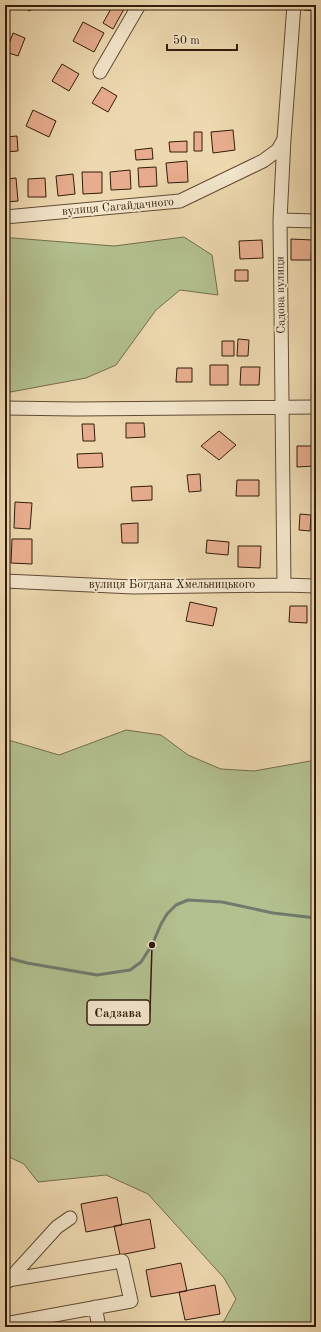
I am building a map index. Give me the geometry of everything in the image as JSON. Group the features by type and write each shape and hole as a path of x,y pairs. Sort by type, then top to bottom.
{"street":[{"path":"100,72 139,5"},
{"name":"Садова вулиця","path":"284,585 280,220 284,139 294,5"},
{"name":"вулиця Сагайдачного","path":"5,217 180,201 263,161 278,150 284,139"},
{"path":"280,220 316,221"},
{"path":"5,408 76,409 316,407"},
{"name":"вулиця Богдана Хмельницького","path":"5,581 133,587 316,586"},
{"path":"6,1282 57,1227 70,1218"},
{"path":"5,1324 131,1301 122,1261 6,1282"},
{"path":"95,1307 99,1327"}],"green space":[{"path":"184,237 212,255 218,295 180,290 156,310 116,365 86,378 5,393 5,238 114,246"},
{"path":"126,730 161,735 188,755 221,769 254,771 316,760 316,1327 212,1327 224,1321 236,1299 224,1278 148,1194 106,1175 38,1182 24,1164 5,1155 5,739 59,755"}],"building":[{"path":"17,5 32,5 30,11"},
{"path":"113,5 117,5 124,9 113,29 103,23"},
{"path":"304,5 316,5 316,11 304,10"},
{"path":"83,22 104,33 94,52 73,41"},
{"path":"13,33 25,38 18,56 6,52"},
{"path":"62,64 79,74 69,91 52,81"},
{"path":"102,87 117,96 108,112 92,103"},
{"path":"33,110 56,121 49,137 26,126"},
{"path":"313,110 316,110 316,132 314,132"},
{"path":"233,130 235,150 213,153 211,132"},
{"path":"194,132 202,132 202,151 194,151"},
{"path":"17,136 18,151 5,152 5,137"},
{"path":"187,141 187,152 170,152 169,142"},
{"path":"152,148 153,159 136,160 135,150"},
{"path":"187,161 188,182 168,183 166,163"},
{"path":"156,167 157,186 139,187 138,168"},
{"path":"130,170 131,189 111,190 110,172"},
{"path":"82,172 102,172 102,193 83,194"},
{"path":"73,174 75,194 58,196 56,176"},
{"path":"16,178 18,201 5,202 5,179"},
{"path":"45,178 46,197 28,197 28,179"},
{"path":"291,239 312,240 311,260 291,260"},
{"path":"262,240 263,258 240,259 239,241"},
{"path":"235,270 248,270 248,281 235,281"},
{"path":"238,339 249,340 248,356 237,356"},
{"path":"222,341 234,341 234,356 222,356"},
{"path":"210,365 228,365 228,385 210,385"},
{"path":"241,367 260,367 259,385 240,385"},
{"path":"177,368 192,368 192,382 176,382"},
{"path":"126,423 144,423 145,437 126,438"},
{"path":"82,424 94,424 95,441 83,441"},
{"path":"219,431 236,445 219,460 201,446"},
{"path":"297,446 313,446 314,466 297,467"},
{"path":"102,453 103,467 78,468 77,454"},
{"path":"200,474 201,491 189,492 187,475"},
{"path":"237,480 259,480 259,496 236,496"},
{"path":"152,486 152,500 132,501 131,487"},
{"path":"15,502 32,503 30,529 14,528"},
{"path":"300,514 311,515 310,531 299,530"},
{"path":"138,523 138,543 122,543 121,524"},
{"path":"12,539 32,539 32,564 11,563"},
{"path":"207,540 229,542 228,555 206,553"},
{"path":"238,546 261,546 260,568 238,567"},
{"path":"190,602 217,608 213,626 186,621"},
{"path":"290,606 307,606 307,623 289,622"},
{"path":"117,1197 122,1225 86,1232 81,1204"},
{"path":"150,1219 155,1248 120,1255 114,1226"},
{"path":"181,1263 187,1291 151,1297 146,1270"},
{"path":"215,1285 220,1314 185,1320 179,1292"},
{"path":"49,1322 50,1327 23,1327"}],"waterway":[{"path":"5,957 27,963 97,975 130,970 141,962 152,945 167,914 176,905 188,900 222,902 273,913 316,918"}],"place":[{"name":"Садзава","path":"152,945"}]}
